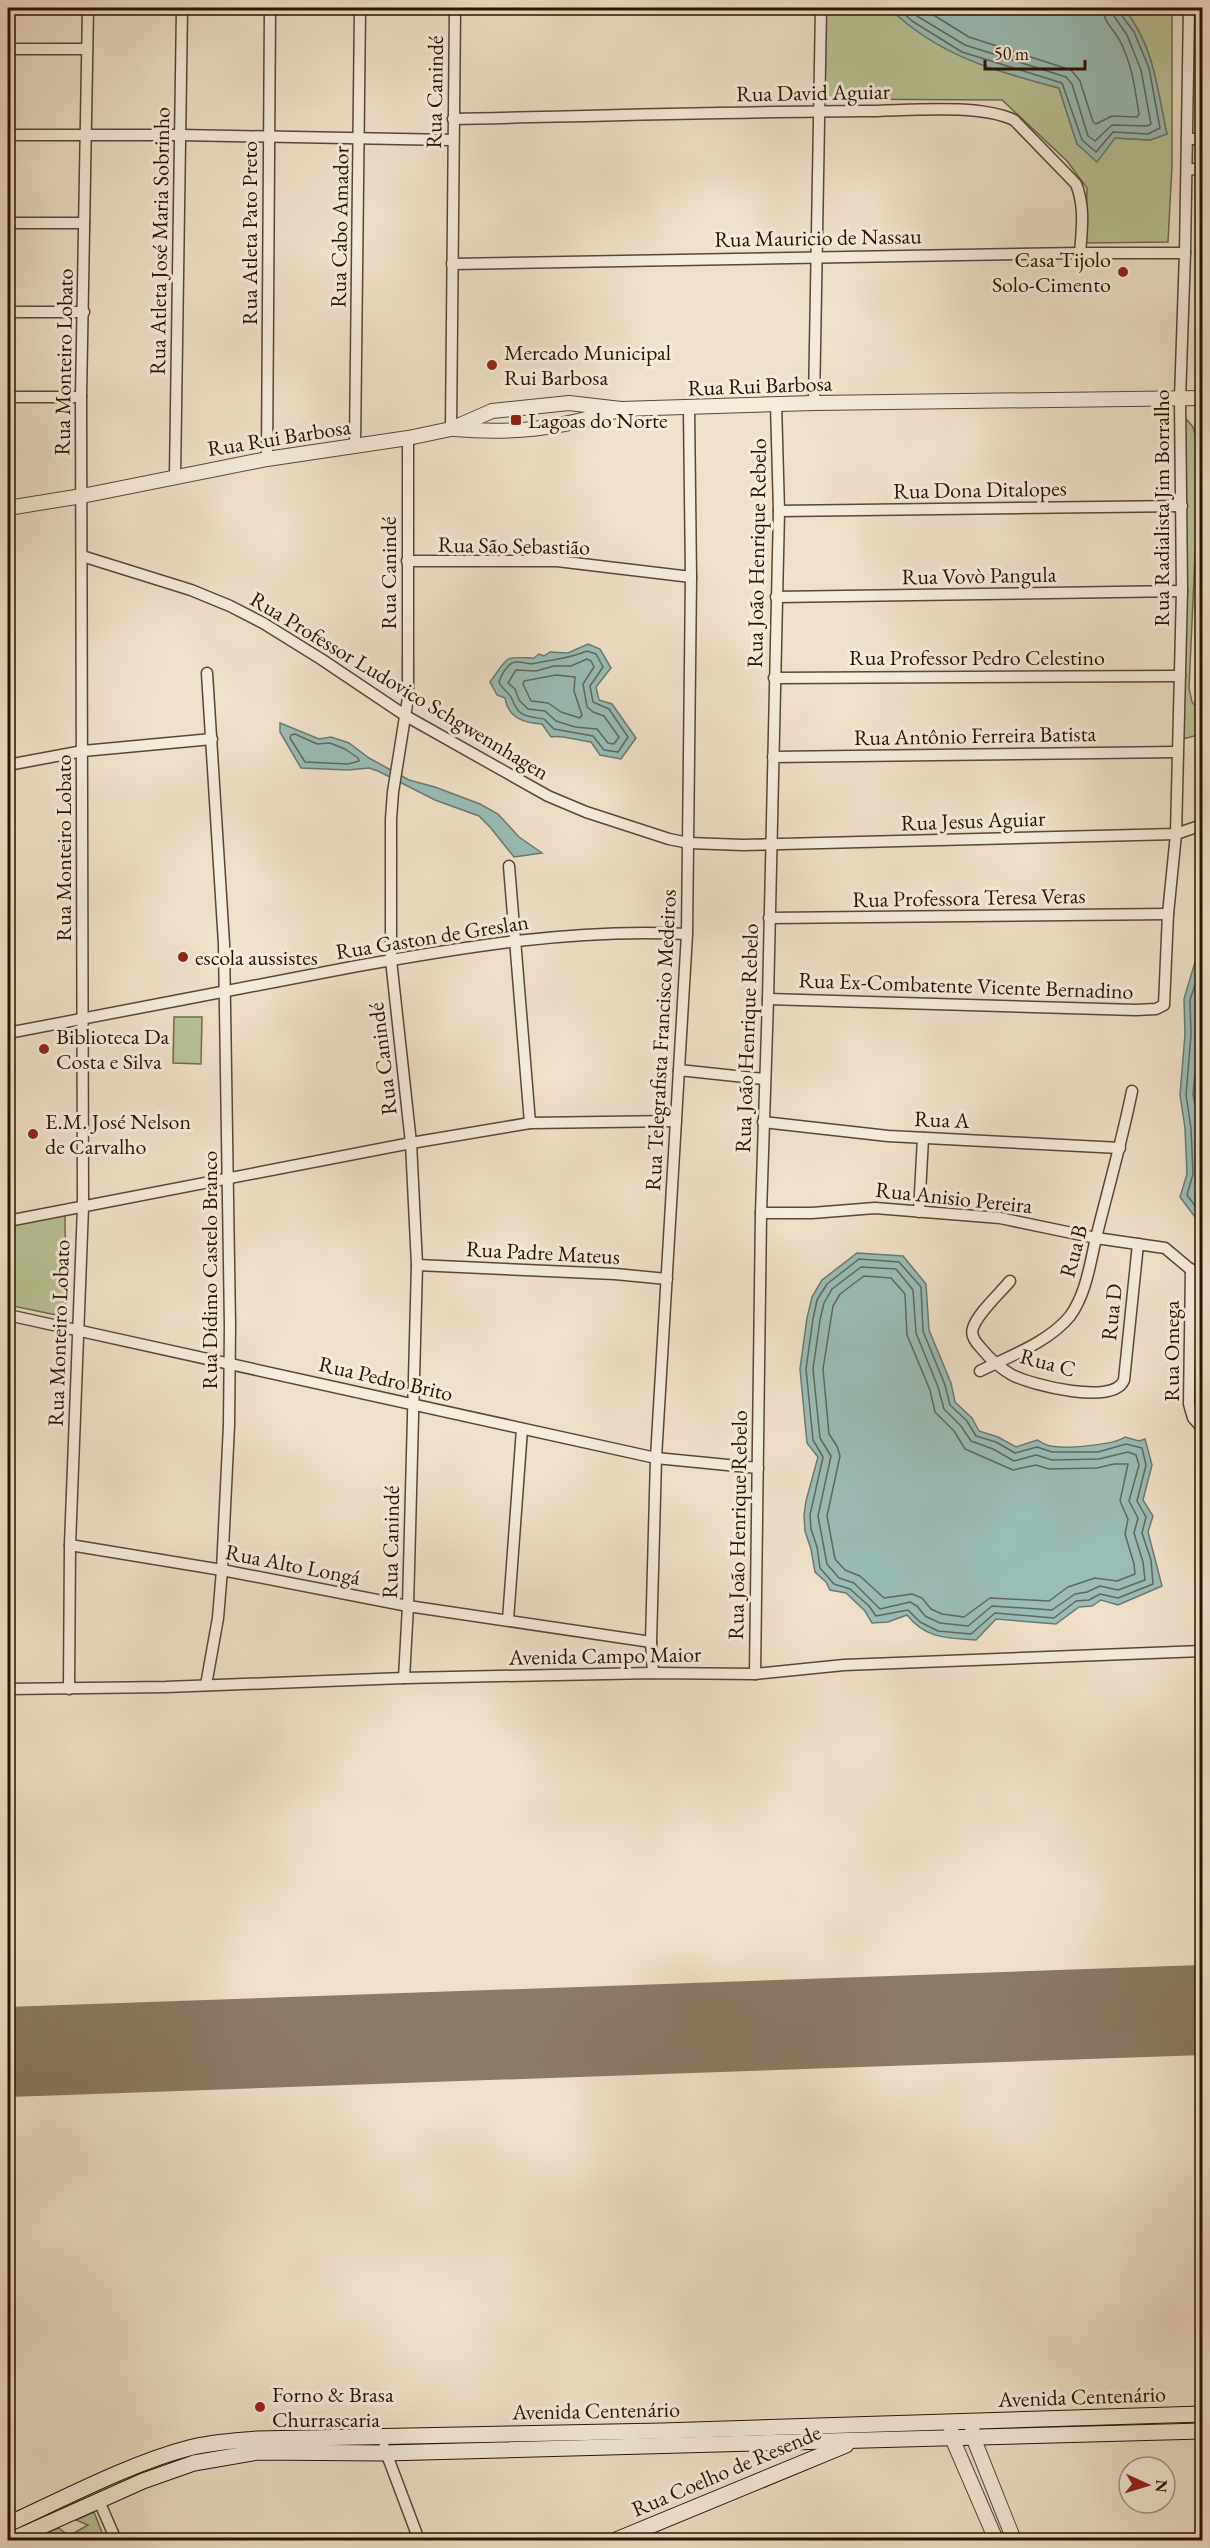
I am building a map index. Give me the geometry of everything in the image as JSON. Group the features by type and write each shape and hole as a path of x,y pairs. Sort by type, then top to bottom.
{"main road":[{"name":"Avenida Centenário","path":"10,2541 183,2466 258,2452 385,2453 952,2438 972,2430 1203,2415"},
{"name":"Avenida Centenário","path":"8,2524 150,2462 189,2448 257,2439 950,2422 972,2430 1203,2431"},
{"name":"Rua Coelho de Resende","path":"616,2541 854,2441"}],"street":[{"name":"Rua Monteiro Lobato","path":"69,1689 70,1545 83,1207 81,397 88,8"},
{"name":"Rua Atleta José Maria Sobrinho","path":"175,476 182,8"},
{"name":"Rua Atleta Pato Preto","path":"267,459 270,8"},
{"name":"Rua Cabo Amador","path":"355,446 360,8"},
{"name":"Rua Canindé","path":"452,429 452,140 455,8"},
{"path":"814,403 821,8"},
{"name":"Rua Radialista Jim Borralho","path":"1161,1008 1166,995 1168,914 1176,834 1182,591 1180,399 1189,8"},
{"path":"8,49 87,49"},
{"name":"Rua David Aguiar","path":"453,119 818,111 964,110 1001,114 1014,120 1076,184 1081,195 1082,212 1080,253"},
{"path":"8,135 180,135 452,140"},
{"path":"1187,139 1203,139"},
{"path":"1187,170 1203,168"},
{"path":"8,223 84,223"},
{"name":"Rua Mauricio de Nassau","path":"452,264 1185,253"},
{"path":"8,312 84,312"},
{"path":"8,397 81,397"},
{"name":"Rua Rui Barbosa","path":"8,508 82,496 267,459 408,438 452,429 492,411 569,404 621,409 689,409 814,403 1203,398"},
{"name":"Rua João Henrique Rebelo","path":"755,1674 761,1213 772,845 778,511 776,404"},
{"path":"452,429 496,433 572,425 621,409"},
{"name":"Rua Telegrafista Francisco Medeiros","path":"653,1673 651,1642 656,1458 687,934 691,577 689,409"},
{"name":"Rua Canindé","path":"404,1678 417,1265 411,1143 391,960 393,792 406,716 408,688 408,438"},
{"name":"Rua Dona Ditalopes","path":"778,511 1182,506"},
{"name":"Rua Professor Ludovico Schgwennhagen","path":"82,556 191,590 230,606 302,647 406,716 548,796 619,824 689,843 772,845"},
{"name":"Rua São Sebastião","path":"407,561 486,563 557,561 691,577"},
{"name":"Rua Vovò Pangula","path":"776,597 1182,591"},
{"name":"Rua Dídimo Castelo Branco","path":"206,1685 218,1617 222,1570 230,1362 222,885 207,674"},
{"name":"Rua Professor Pedro Celestino","path":"774,678 1180,676"},
{"path":"8,765 83,751 212,739"},
{"name":"Rua Antônio Ferreira Batista","path":"773,757 1178,752"},
{"name":"Rua Jesus Aguiar","path":"772,845 1176,834 1203,825"},
{"path":"509,866 530,1123"},
{"name":"Rua Professora Teresa Veras","path":"770,918 1168,914"},
{"name":"Rua Gaston de Greslan","path":"8,1033 391,960 584,934 648,932 687,934"},
{"name":"Rua Ex-Combatente Vicente Bernadino","path":"768,999 1136,1010 1161,1008"},
{"path":"679,1070 764,1079"},
{"name":"Rua B","path":"980,1371 1052,1332 1069,1317 1081,1294 1120,1148 1132,1091"},
{"path":"8,1221 411,1143 530,1123 676,1121"},
{"name":"Rua A","path":"763,1122 923,1138 1120,1148"},
{"path":"919,1212 923,1138"},
{"name":"Rua Anisio Pereira","path":"761,1213 812,1213 874,1208 1000,1218 1096,1238 1165,1248 1203,1279"},
{"name":"Rua D","path":"1122,1385 1138,1244"},
{"name":"Rua Padre Mateus","path":"417,1265 615,1274 667,1280"},
{"name":"Rua Omega","path":"1191,1269 1189,1404 1193,1418 1203,1428"},
{"name":"Rua C","path":"1010,1281 972,1329 976,1343 995,1364 1027,1381 1051,1386 1105,1393 1122,1385"},
{"name":"Rua Pedro Brito","path":"8,1315 230,1362 656,1458 758,1468"},
{"path":"508,1620 522,1429"},
{"name":"Rua Alto Longá","path":"70,1545 222,1570 408,1606 651,1642"},
{"name":"Avenida Campo Maior","path":"8,1689 653,1673 755,1674 844,1665 1203,1651"},
{"path":"950,2422 952,2438 996,2541"},
{"path":"972,2430 1014,2541"},
{"path":"382,2437 385,2453 419,2541"},
{"path":"99,2501 116,2541"}],"green space":[{"path":"825,8 889,8 928,38 968,59 990,68 1059,88 1077,144 1115,138 1150,140 1167,134 1157,83 1148,53 1124,8 1172,8 1172,166 1168,242 1086,243 1087,188 1067,161 1002,100 824,99"},
{"path":"1181,413 1193,427 1197,439 1197,513 1189,688 1192,702 1202,713 1202,734 1179,740"},
{"path":"174,1017 202,1017 201,1064 173,1063"},
{"path":"65,1215 66,1317 8,1305 8,1226"},
{"path":"94,2512 105,2540 25,2540 59,2528 69,2536 88,2525 76,2520"}],"water":[{"path":"889,8 1124,8 1148,53 1157,83 1167,134 1150,140 1115,138 1097,162 1077,144 1059,88 968,60 908,25"},
{"path":"588,644 600,649 611,668 596,687 599,700 612,704 636,738 621,759 600,755 591,742 551,737 542,724 523,721 513,715 505,698 497,695 490,682 504,662 511,658 534,658 539,654 544,656 550,652 568,653"},
{"path":"280,723 319,739 331,737 349,743 369,758 409,780 480,804 498,814 519,837 542,853 514,857 479,816 435,800 378,771 369,768 348,770 301,768 280,732"},
{"path":"1202,953 1202,1222 1195,1217 1180,1197 1187,1174 1185,1128 1180,1095 1185,1034 1184,999 1195,962"},
{"path":"857,1253 903,1256 926,1284 929,1330 951,1383 955,1402 972,1418 979,1431 998,1437 1016,1447 1037,1440 1050,1446 1066,1447 1089,1446 1125,1437 1139,1441 1145,1439 1152,1465 1143,1500 1153,1516 1148,1532 1162,1586 1118,1605 1101,1600 1092,1606 1079,1607 1056,1624 996,1619 976,1640 938,1636 922,1629 907,1615 888,1622 872,1623 865,1611 846,1593 830,1590 826,1582 815,1572 805,1531 806,1501 818,1457 807,1443 800,1369 812,1297 822,1280"}],"runway":[{"path":"8,2052 1202,2010"}],"place":[{"name":"Casa Tijolo Solo-Cimento","path":"1123,272"},
{"name":"Mercado Municipal Rui Barbosa","path":"492,365"},
{"name":"Lagoas do Norte","path":"516,420"},
{"name":"escola aussistes","path":"183,957"},
{"name":"Biblioteca Da Costa e Silva","path":"44,1049"},
{"name":"E.M. José Nelson de Carvalho","path":"33,1134"},
{"name":"Forno & Brasa Churrascaria","path":"260,2407"}]}
